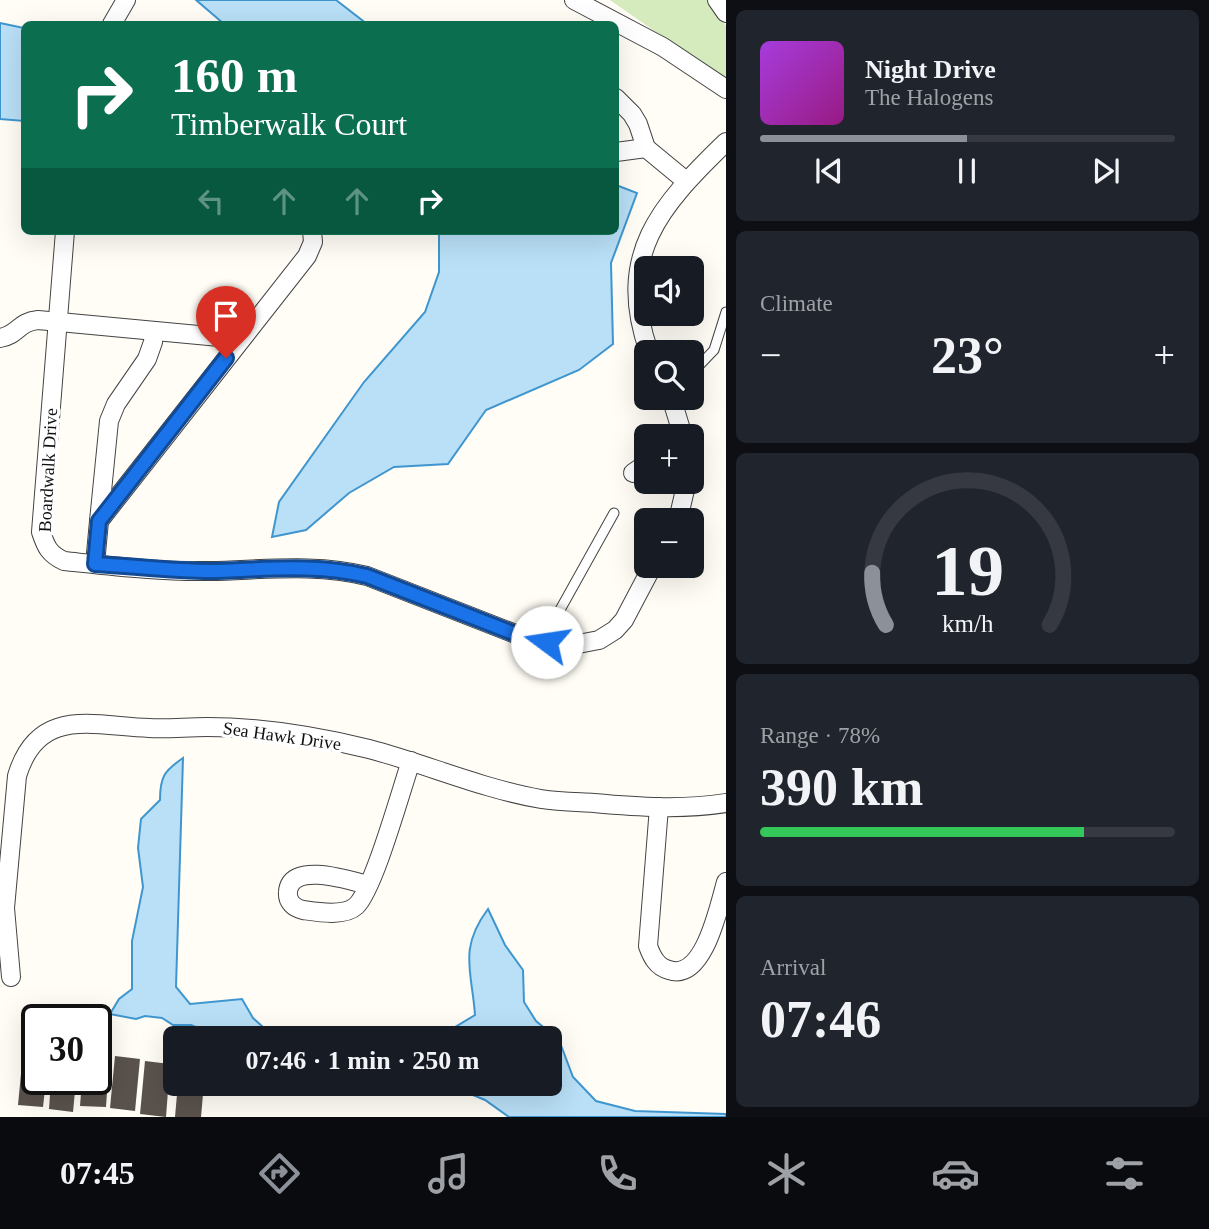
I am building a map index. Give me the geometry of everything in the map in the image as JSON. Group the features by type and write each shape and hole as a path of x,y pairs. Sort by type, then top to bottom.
{"street":[{"path":"114,21 125,0"},
{"path":"574,0 614,21"},
{"path":"595,0 615,21"},
{"path":"717,0 726,13"},
{"path":"619,24 663,47 726,89"},
{"path":"619,101 638,124 646,148 686,180"},
{"path":"645,340 637,299 638,275 652,230 686,180 726,142"},
{"path":"619,152 646,148"},
{"name":"Boardwalk Drive","path":"65,235 41,532 46,548 54,556 64,561 206,571 342,569 367,576 518,635 573,645 598,640 615,630 624,620 646,578"},
{"path":"99,521 307,256 313,242 312,235"},
{"path":"0,338 12,335 26,321 57,320 241,339"},
{"path":"95,564 109,421 116,404 147,359 154,331"},
{"name":"Sea Hawk Drive","path":"11,977 5,908 17,776 22,759 32,744 44,733 58,726 74,723 150,729 250,729 310,736 411,761 508,792 542,799 659,807 726,803"},
{"path":"368,885 411,761"},
{"path":"659,807 648,946 653,958 663,968 673,972 683,971 701,956 726,882"}],"lane":[{"path":"704,360 714,350 726,312"},
{"path":"547,642 551,626 614,513"}],"green space":[{"path":"610,0 708,0 726,26 726,81"}],"water":[{"path":"196,0 336,0 363,21 220,21"},
{"path":"0,23 21,27 21,121 0,119"},
{"path":"619,186 637,193 611,263 613,344 579,370 486,410 448,464 394,467 349,493 306,530 272,537 279,502 364,382 425,312 439,272 439,235 619,235"},
{"path":"183,758 176,987 190,1004 242,999 253,1018 262,1026 173,1025 162,1018 145,1016 136,1019 112,1014 119,999 132,989 132,941 143,887 138,848 141,819 160,800 164,775"},
{"path":"488,909 505,945 523,970 524,1002 542,1026 457,1026 475,1015 469,960 473,936"},
{"path":"562,1048 573,1077 596,1101 635,1111 726,1114 726,1117 509,1117 475,1096 562,1096"}],"building":[{"path":"115,1056 140,1059 135,1111 110,1108"},
{"path":"145,1061 163,1063 163,1096 168,1096 166,1117 140,1114"},
{"path":"21,1074 21,1095 44,1095 43,1107 18,1105"},
{"path":"50,1095 75,1095 73,1112 49,1109"},
{"path":"81,1095 107,1095 106,1107 80,1106"},
{"path":"177,1096 203,1096 201,1117 175,1117"}],"route":[{"path":"226,358 143,468 99,521 95,564 206,571 342,569 367,576 518,635 547,642"}]}
